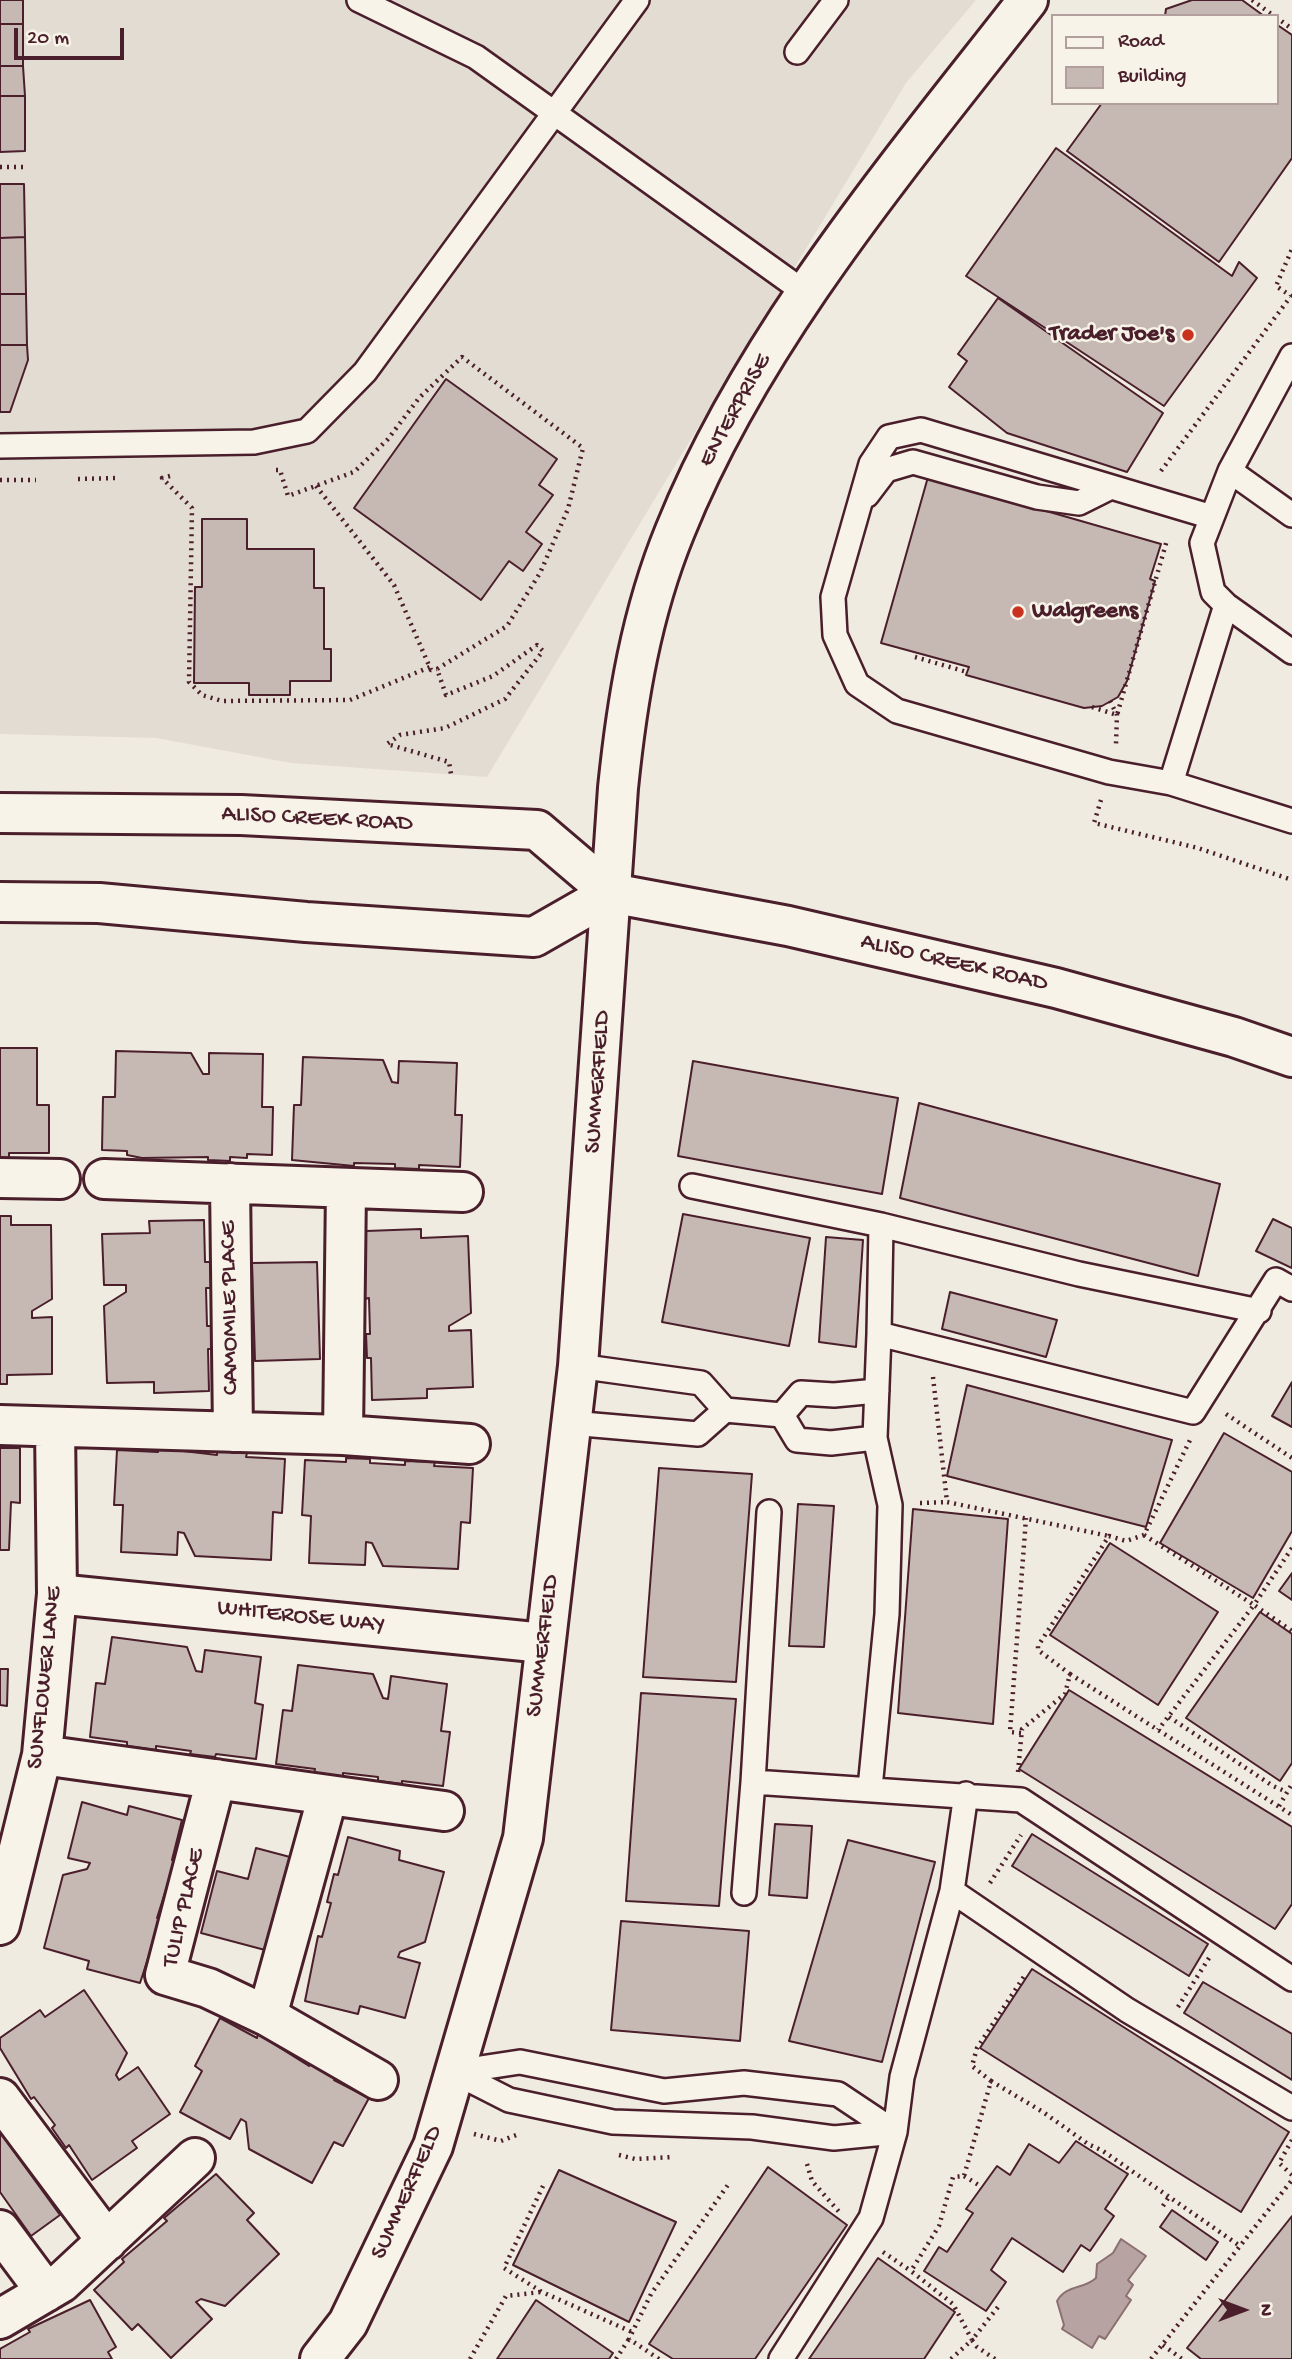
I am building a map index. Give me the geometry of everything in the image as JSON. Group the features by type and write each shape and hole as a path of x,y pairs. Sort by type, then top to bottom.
{"street":[{"name":"ENTERPRISE","path":"611,893 627,705 645,620 674,533 709,453 758,366 807,294 906,156 1028,0"},
{"name":"ALISO CREEK ROAD","path":"0,813 241,815 537,830 611,893 788,926 1056,988 1234,1037 1292,1058"},
{"path":"0,902 99,902 306,922 534,937 611,893"},
{"name":"SUMMERFIELD","path":"320,2359 348,2323 433,2147 523,1838 578,1366 611,893"},
{"path":"0,1178 60,1179"},
{"path":"104,1179 463,1192"},
{"name":"CAMOMILE PLACE","path":"230,1183 233,1432"},
{"path":"344,1435 346,1188"},
{"name":"CAMOMILE PLACE","path":"0,1425 344,1435 470,1444"},
{"name":"SUNFLOWER LANE","path":"0,1925 42,1755 57,1594 55,1427"},
{"name":"WHITEROSE WAY","path":"57,1594 544,1643"},
{"path":"42,1755 444,1811"},
{"name":"TULIP PLACE","path":"216,1779 165,1975 208,1988 267,2016 378,2080"},
{"path":"267,2016 328,1795"},
{"path":"0,2098 107,2241"},
{"path":"0,2319 61,2283 195,2158"},
{"path":"0,2230 46,2292"}],"lane":[{"path":"359,0 476,57 807,294"},
{"path":"0,446 254,442 307,431 365,372 636,0"},
{"path":"797,52 836,0"},
{"path":"1292,356 1230,471 1202,542 1213,592 1226,606 1292,652"},
{"path":"1212,517 921,430 889,437 872,464 833,597 835,635 857,684 897,711 1109,772 1171,783 1292,821"},
{"path":"860,505 886,470 913,462 1037,497 1079,503 1111,487"},
{"path":"1230,471 1292,515"},
{"path":"1171,783 1226,606"},
{"path":"692,1186 881,1225 1079,1274 1259,1311"},
{"path":"870,1788 887,1614 890,1505 874,1438 881,1225"},
{"path":"879,1334 936,1349 1198,1405 1276,1280 1292,1289"},
{"path":"578,1366 701,1383 725,1410 782,1415"},
{"path":"782,1415 801,1393 834,1395 877,1391"},
{"path":"571,1423 698,1434 725,1410"},
{"path":"782,1415 797,1440 831,1443 874,1438"},
{"path":"744,1894 769,1513"},
{"path":"753,1782 966,1794 1021,1800 1292,1979"},
{"path":"780,2359 871,2218 895,2132 902,2077 952,1891 966,1794"},
{"path":"952,1891 1163,2031 1292,2108"},
{"path":"454,2072 520,2063 664,2091 744,2084 838,2094 895,2132"},
{"path":"454,2072 509,2100 613,2122 752,2127 834,2138 895,2132"}],"path":[{"path":"1252,0 1271,14"},
{"path":"0,167 27,167"},
{"path":"1161,482 1161,468 1291,296 1276,286 1292,249"},
{"path":"173,475 162,478 192,508 189,682 202,695 222,701 350,700 430,667 437,669 507,626 545,562 568,509 583,448 461,357 419,398 388,439 354,472 288,496 280,470 268,471"},
{"path":"78,479 118,478"},
{"path":"0,481 36,480"},
{"path":"316,486 394,585 430,667"},
{"path":"1167,540 1117,715 1116,747 1094,823 1198,848 1292,880"},
{"path":"437,669 446,695 493,676 537,645 543,651 505,699 445,728 400,734 387,744 449,762 451,775"},
{"path":"915,657 967,672"},
{"path":"1110,701 1117,715"},
{"path":"1092,707 1117,715"},
{"path":"936,1349 933,1376 947,1502 1109,1535 1126,1541 1144,1535 1191,1437 1198,1405 1292,1458"},
{"path":"1021,1733 1010,1732 1026,1518"},
{"path":"1109,1535 1038,1646 1038,1650 1070,1674 1292,1815"},
{"path":"1144,1535 1292,1631"},
{"path":"1158,1730 1254,1605 1292,1548"},
{"path":"1018,1766 1022,1729 1065,1694 1070,1674"},
{"path":"1169,1717 1273,1786 1287,1792"},
{"path":"1279,1806 1292,1784"},
{"path":"1163,2031 1223,1934"},
{"path":"1031,1965 977,2048 972,2066 1088,2144 1103,2151 1240,2246"},
{"path":"964,2176 991,2081"},
{"path":"1151,2359 1292,2178 1279,2163 1292,2140"},
{"path":"911,2272 939,2226 953,2177 964,2176 982,2188"},
{"path":"616,2359 651,2294 730,2182"},
{"path":"543,2186 504,2268 542,2292 632,2332"},
{"path":"1163,2206 1168,2198"},
{"path":"883,2252 953,2304 977,2347 995,2359"},
{"path":"470,2359 506,2296 542,2292"},
{"path":"951,2359 972,2340 998,2307"},
{"path":"629,2339 659,2359"},
{"path":"1163,2345 1181,2359"}],"shaded area":[{"path":"0,0 976,0 906,83 487,777 291,763 156,738 0,734"},
{"path":"1121,2239 1146,2256 1128,2280 1133,2285 1126,2296 1131,2300 1105,2339 1099,2336 1092,2348 1062,2329 1064,2325 1057,2301 1070,2289 1096,2278 1097,2264 1113,2253"}],"building":[{"path":"0,0 23,0 23,24 0,24"},
{"path":"1192,0 1242,0 1261,14 1165,14 1166,9"},
{"path":"0,24 23,24 23,66 0,66"},
{"path":"1278,25 1292,35 1292,158 1219,262 1067,151 1101,105 1278,105"},
{"path":"0,66 23,66 25,96 0,96"},
{"path":"0,96 25,96 25,151 0,152"},
{"path":"1056,148 1232,276 1239,262 1257,278 1164,406 966,276"},
{"path":"0,184 24,184 25,237 0,238"},
{"path":"25,237 26,294 0,294 0,238"},
{"path":"0,294 26,294 27,345 0,345"},
{"path":"998,298 1163,413 1127,472 1007,433 949,387 967,361 958,354"},
{"path":"0,345 27,345 28,360 10,412 0,412"},
{"path":"446,379 557,459 539,485 553,495 526,532 542,544 523,571 509,561 481,600 354,508"},
{"name":"Walgreens","path":"928,477 1161,544 1150,579 1155,581 1127,681 1118,697 1102,706 1084,708 966,675 969,667 881,643"},
{"path":"202,519 247,519 247,549 314,549 314,588 324,588 324,649 331,649 331,681 290,681 290,695 249,695 249,683 194,683 195,587 202,587"},
{"path":"0,1048 37,1048 37,1105 49,1105 49,1153 9,1153 9,1158 0,1158"},
{"path":"116,1051 191,1053 203,1074 209,1074 209,1053 263,1054 262,1107 273,1107 272,1155 247,1154 247,1158 230,1157 230,1161 208,1160 208,1157 142,1158 127,1155 127,1151 102,1150 103,1097 115,1097"},
{"path":"303,1057 383,1060 392,1082 398,1083 399,1061 457,1063 455,1115 462,1115 460,1167 419,1165 419,1169 395,1168 395,1164 354,1163 354,1166 292,1160 294,1105 301,1105"},
{"path":"693,1061 898,1098 882,1194 678,1156"},
{"path":"919,1103 1220,1184 1198,1276 900,1198"},
{"path":"683,1214 810,1238 789,1346 662,1322"},
{"path":"0,1216 11,1216 11,1225 51,1225 52,1299 32,1311 32,1318 52,1317 52,1374 7,1375 7,1384 0,1384"},
{"path":"1273,1219 1292,1228 1292,1268 1256,1251"},
{"path":"204,1220 205,1262 210,1262 211,1288 206,1288 207,1326 211,1326 212,1349 208,1349 209,1391 154,1393 154,1382 107,1383 104,1306 126,1292 126,1285 104,1285 102,1234 150,1233 149,1221"},
{"path":"421,1229 421,1238 468,1236 471,1313 449,1326 449,1331 471,1330 473,1387 427,1389 427,1398 372,1400 371,1358 367,1358 366,1334 370,1334 369,1298 364,1299 366,1231"},
{"path":"826,1237 863,1240 856,1347 819,1342"},
{"path":"317,1262 320,1359 255,1361 252,1263"},
{"path":"950,1292 1057,1320 1046,1357 942,1329"},
{"path":"1292,1382 1292,1427 1272,1416"},
{"path":"967,1385 1172,1440 1146,1527 947,1476"},
{"path":"1224,1433 1292,1472 1292,1531 1253,1598 1160,1543"},
{"path":"0,1448 20,1448 20,1503 11,1502 9,1550 0,1550"},
{"path":"158,1448 217,1455 217,1451 247,1453 246,1457 285,1459 282,1513 273,1512 271,1560 195,1556 184,1533 178,1532 177,1555 121,1552 123,1505 114,1505 117,1450 158,1452"},
{"path":"346,1458 370,1459 370,1463 405,1465 405,1461 435,1462 434,1466 473,1468 470,1523 461,1522 458,1569 383,1566 372,1543 366,1542 365,1565 309,1563 311,1516 302,1515 305,1460 346,1462"},
{"path":"659,1468 752,1474 736,1682 643,1677"},
{"path":"798,1504 834,1506 824,1647 789,1646"},
{"path":"913,1509 1008,1519 993,1724 898,1713"},
{"path":"1110,1543 1218,1612 1158,1705 1050,1635"},
{"path":"1292,1573 1292,1600 1279,1591"},
{"path":"1260,1612 1292,1634 1292,1763 1280,1781 1186,1718"},
{"path":"112,1637 187,1647 196,1671 202,1672 205,1650 261,1657 255,1703 263,1705 256,1759 190,1754 191,1751 156,1746 156,1750 127,1746 127,1742 90,1737 96,1683 105,1684"},
{"path":"298,1665 373,1674 383,1698 388,1699 391,1676 447,1684 441,1731 450,1732 443,1786 378,1781 378,1777 343,1773 343,1777 314,1774 315,1769 276,1764 283,1710 292,1711"},
{"path":"0,1669 8,1669 7,1706 0,1705"},
{"path":"1069,1690 1292,1827 1292,1904 1275,1929 1019,1769"},
{"path":"641,1693 736,1699 719,1906 626,1901"},
{"path":"82,1802 127,1815 129,1806 182,1820 172,1860 175,1861 157,1918 161,1919 140,1983 87,1969 89,1961 44,1948 63,1875 87,1869 90,1863 68,1858"},
{"path":"775,1824 812,1826 807,1898 769,1895"},
{"path":"1032,1834 1208,1944 1189,1976 1012,1866"},
{"path":"348,1837 400,1851 399,1860 444,1872 425,1942 400,1952 398,1957 420,1963 405,2018 360,2006 358,2014 305,2001 318,1936 322,1937 331,1903 327,1902 334,1874 338,1875"},
{"path":"848,1840 935,1862 882,2062 789,2041"},
{"path":"256,1848 290,1857 265,1950 201,1933 217,1871 248,1879"},
{"path":"621,1921 749,1931 740,2041 611,2030"},
{"path":"1032,1969 1289,2132 1241,2212 980,2048"},
{"path":"1203,1982 1292,2034 1292,2080 1184,2013"},
{"path":"84,1990 127,2053 116,2075 119,2080 138,2067 170,2114 132,2141 137,2148 92,2180 69,2145 66,2148 52,2128 55,2125 34,2097 31,2099 0,2048 0,2038 40,2010 45,2017"},
{"path":"220,2018 257,2038 258,2034 309,2066 311,2062 337,2076 334,2080 369,2098 343,2146 334,2142 312,2183 249,2149 246,2122 241,2119 230,2139 180,2112 202,2071 195,2066"},
{"path":"0,2132 60,2215 31,2236 0,2192"},
{"path":"1076,2141 1128,2174 1105,2209 1114,2216 1090,2251 1081,2245 1063,2272 1012,2238 991,2270 1006,2282 986,2311 924,2271 939,2247 947,2252 973,2213 966,2209 997,2166 1010,2175 1029,2144 1059,2163"},
{"path":"768,2167 847,2225 755,2359 673,2359 649,2344"},
{"path":"559,2170 676,2222 629,2322 513,2265"},
{"path":"216,2174 254,2213 247,2220 279,2254 225,2306 201,2299 196,2302 212,2319 171,2358 138,2324 132,2330 94,2290 124,2262 122,2259 167,2221 164,2218"},
{"path":"1172,2210 1218,2242 1206,2260 1160,2227"},
{"path":"1292,2216 1292,2359 1201,2359 1187,2348"},
{"path":"878,2258 955,2312 924,2359 809,2359"},
{"path":"90,2300 116,2347 108,2352 112,2359 0,2359 0,2349 30,2332 28,2329"},
{"path":"536,2300 613,2353 609,2359 497,2359"}],"place":[{"name":"Trader Joe's","path":"1188,335"},
{"name":"Walgreens","path":"1018,612"}]}
